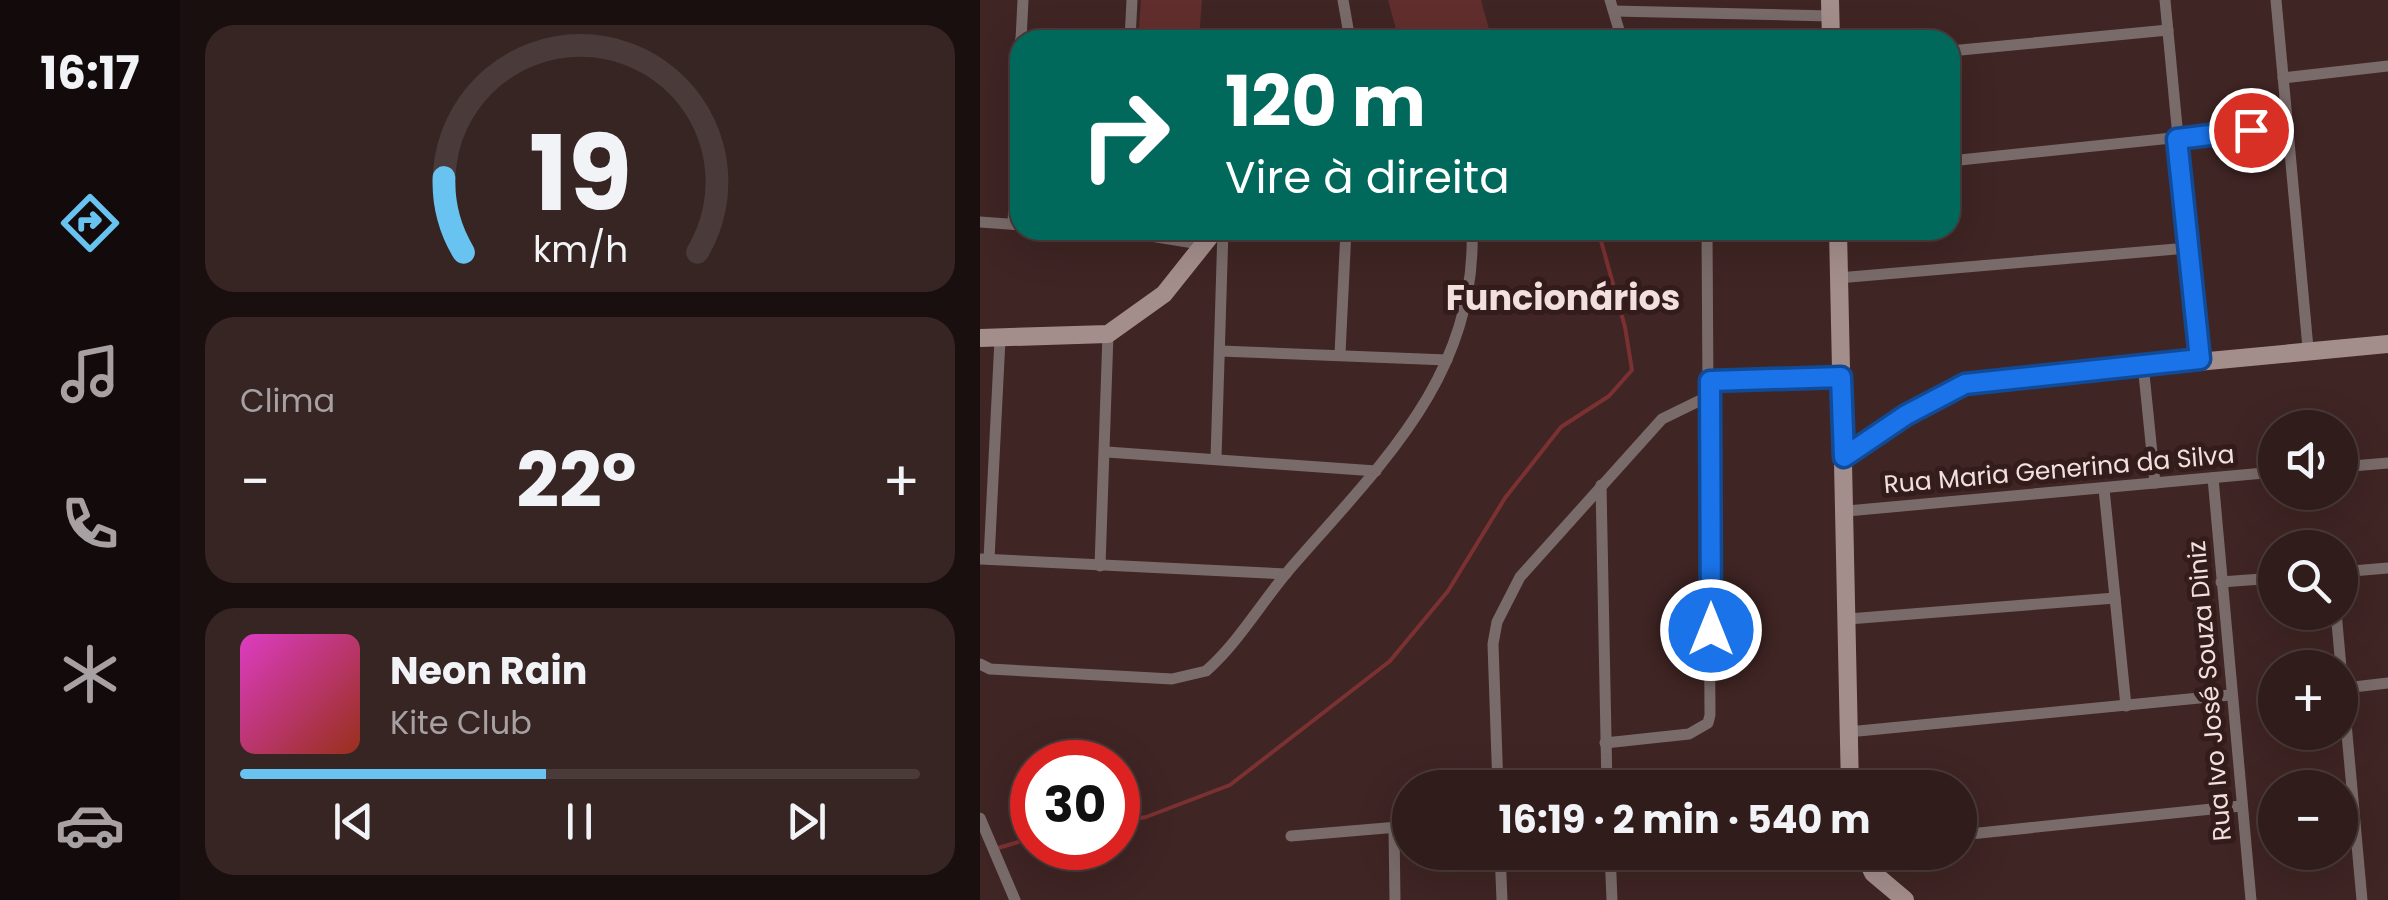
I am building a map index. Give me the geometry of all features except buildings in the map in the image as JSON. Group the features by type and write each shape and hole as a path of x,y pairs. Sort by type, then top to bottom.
{"street":[{"path":"1021,30 1023,0"},
{"path":"1130,30 1132,0"},
{"path":"1343,0 1348,30"},
{"path":"2165,0 2200,359"},
{"path":"2276,0 2308,348"},
{"path":"1619,30 1612,5 1830,8"},
{"path":"1960,50 2168,30"},
{"path":"2284,78 2388,66"},
{"path":"1960,159 2288,126"},
{"path":"980,222 1010,224"},
{"path":"980,338 1108,334 1164,294 1208,240"},
{"path":"1216,458 1224,240"},
{"path":"1340,354 1346,240"},
{"path":"980,664 990,669 1172,679 1197,676 1222,655 1376,471 1427,402 1447,360 1473,273 1472,240"},
{"path":"1605,743 1689,734 1708,724 1711,708 1707,240"},
{"path":"1838,240 1847,511 1849,770"},
{"path":"1838,278 2188,248"},
{"path":"1100,566 1107,452 1108,334"},
{"path":"1000,339 984,559 1286,574"},
{"path":"1844,457 1906,415 1965,384 2308,348 2388,344"},
{"path":"1220,351 1447,360"},
{"path":"2143,364 2154,482"},
{"path":"1710,381 1841,377"},
{"path":"1497,770 1493,644 1497,622 1520,577 1662,419 1709,396"},
{"path":"1107,452 1376,471"},
{"path":"2358,466 2388,463"},
{"name":"Rua Maria Generina da Silva","path":"1847,511 2258,474"},
{"name":"Rua Ivo José Souza Diniz","path":"2212,478 2251,900"},
{"path":"1600,485 1606,770"},
{"path":"2104,489 2126,706"},
{"path":"2358,570 2388,568"},
{"path":"2221,582 2258,579"},
{"path":"1848,620 2115,598"},
{"path":"2358,686 2388,683"},
{"path":"1848,732 2230,695"},
{"path":"2350,750 2362,900"},
{"path":"1977,833 2241,806"},
{"path":"980,818 1016,900"},
{"path":"1291,836 1392,827"},
{"path":"1395,870 1395,900"},
{"path":"1501,870 1502,900"},
{"path":"1611,870 1612,900"},
{"path":"1872,870 1906,900"}],"shaded area":[{"path":"1141,0 1202,0 1200,30 1139,30"},
{"path":"1388,0 1481,0 1489,30 1396,30"}],"waterway":[{"path":"1140,818 1230,785 1390,661 1448,591 1505,498 1561,427 1609,396 1632,370 1625,327 1601,240"},
{"path":"998,848 1010,844"}],"district":[{"name":"Funcionários","path":"1563,298"}],"route":[{"path":"1711,630 1710,381 1841,377 1844,457 1869,444 1906,415 1965,384 2200,359 2177,139 2251,130"}]}
